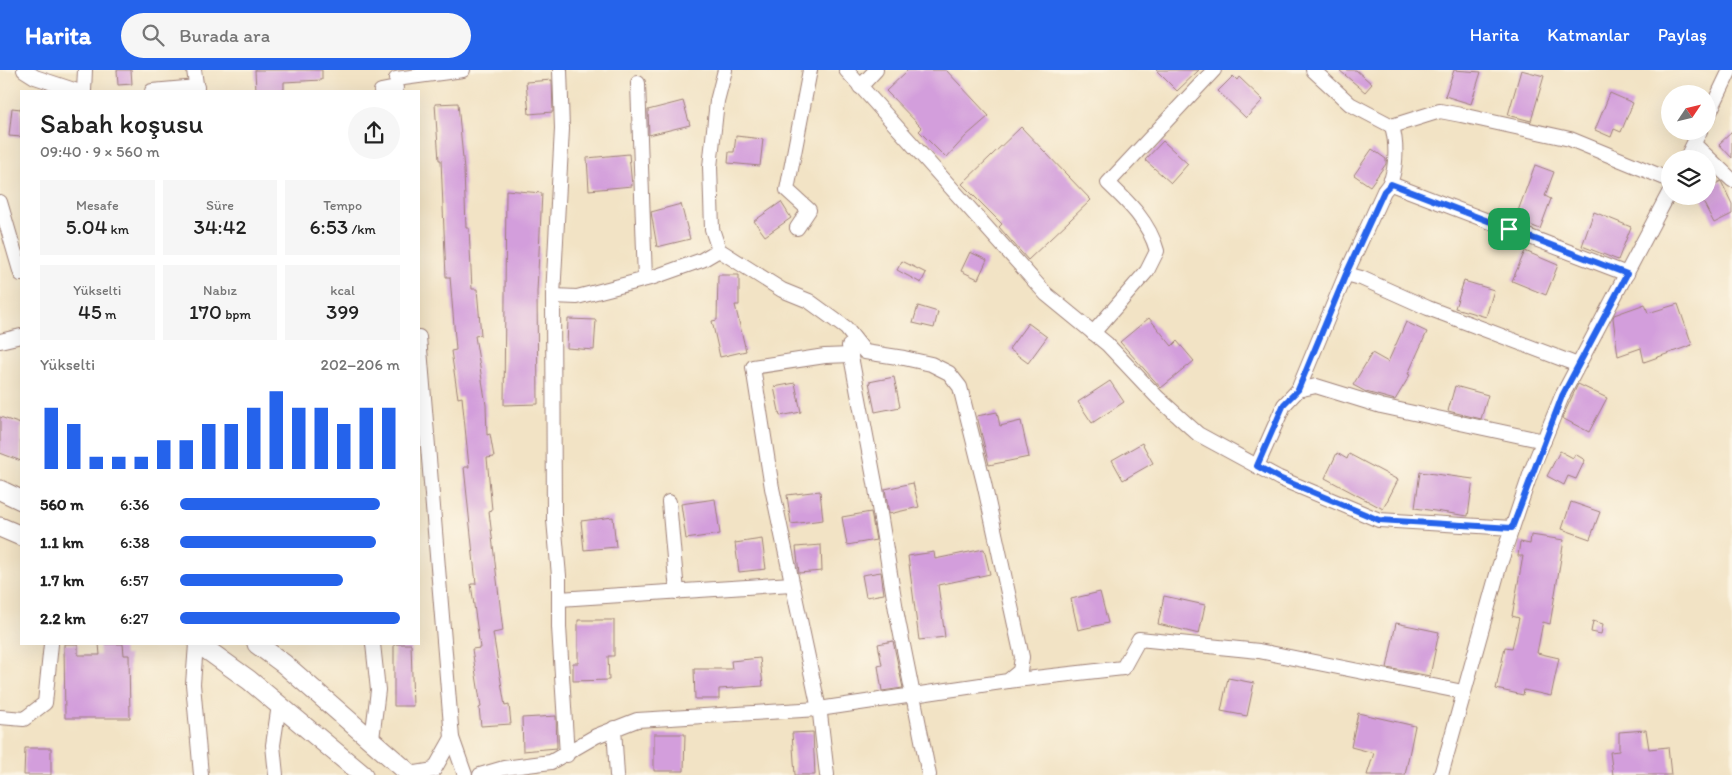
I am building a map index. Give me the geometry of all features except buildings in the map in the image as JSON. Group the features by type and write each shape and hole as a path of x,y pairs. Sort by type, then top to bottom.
{"highway":[{"path":"0,490 20,500"},
{"path":"0,527 20,536"},
{"path":"198,645 279,705 347,768 363,775"},
{"path":"258,645 284,664 411,774"}],"street":[{"path":"24,70 35,77 74,90"},
{"path":"84,90 86,70"},
{"path":"174,90 197,89 194,70"},
{"path":"383,90 396,82 463,70"},
{"path":"560,70 562,129 553,296 554,520 567,755"},
{"path":"725,70 717,101 710,167 712,229 719,250 782,290 809,301 846,328 865,352 931,364 949,373 960,387 984,483 1022,656 1020,671 1008,681"},
{"path":"797,228 808,210 787,190 810,70"},
{"path":"846,70 1046,294 1093,333 1198,434 1279,478 1379,520 1512,528"},
{"path":"860,87 876,70"},
{"path":"1093,333 1148,271 1157,250 1153,234 1148,227 1133,207 1108,183 1214,70"},
{"path":"1313,70 1350,104 1392,126 1440,111 1570,139 1661,176"},
{"path":"1716,99 1730,70"},
{"path":"638,83 645,279"},
{"path":"1257,466 1284,404 1298,390 1346,274 1384,191 1391,184 1396,141 1392,126"},
{"path":"1699,140 1732,180"},
{"path":"1391,184 1627,274"},
{"path":"0,202 20,271"},
{"path":"1441,775 1498,566 1544,441 1562,396 1663,205"},
{"path":"553,296 578,297 645,279 702,260 719,250"},
{"path":"1346,274 1361,278 1428,308 1578,365"},
{"path":"846,328 929,775"},
{"path":"0,341 20,336"},
{"path":"420,349 452,738 465,775"},
{"path":"827,775 818,709 772,488 753,366 825,356 850,355"},
{"path":"1298,390 1316,386 1381,406 1544,441"},
{"path":"669,502 677,592"},
{"path":"559,600 792,584"},
{"path":"480,775 504,768 550,762 567,755 596,736 637,720 818,709 1008,681 1123,668 1139,639 1259,651 1463,692"},
{"path":"0,718 24,719 45,703 51,645"},
{"path":"197,645 193,684 201,775"},
{"path":"372,739 378,690 373,645"},
{"path":"276,775 273,745 279,705"},
{"path":"614,728 617,775"},
{"path":"411,774 434,770 452,738"}],"route":[{"path":"1391,184 1509,229 1627,274 1562,396 1532,469 1512,528 1379,520 1279,478 1257,466 1284,404 1298,390 1346,274 1384,191 1391,184"}]}
